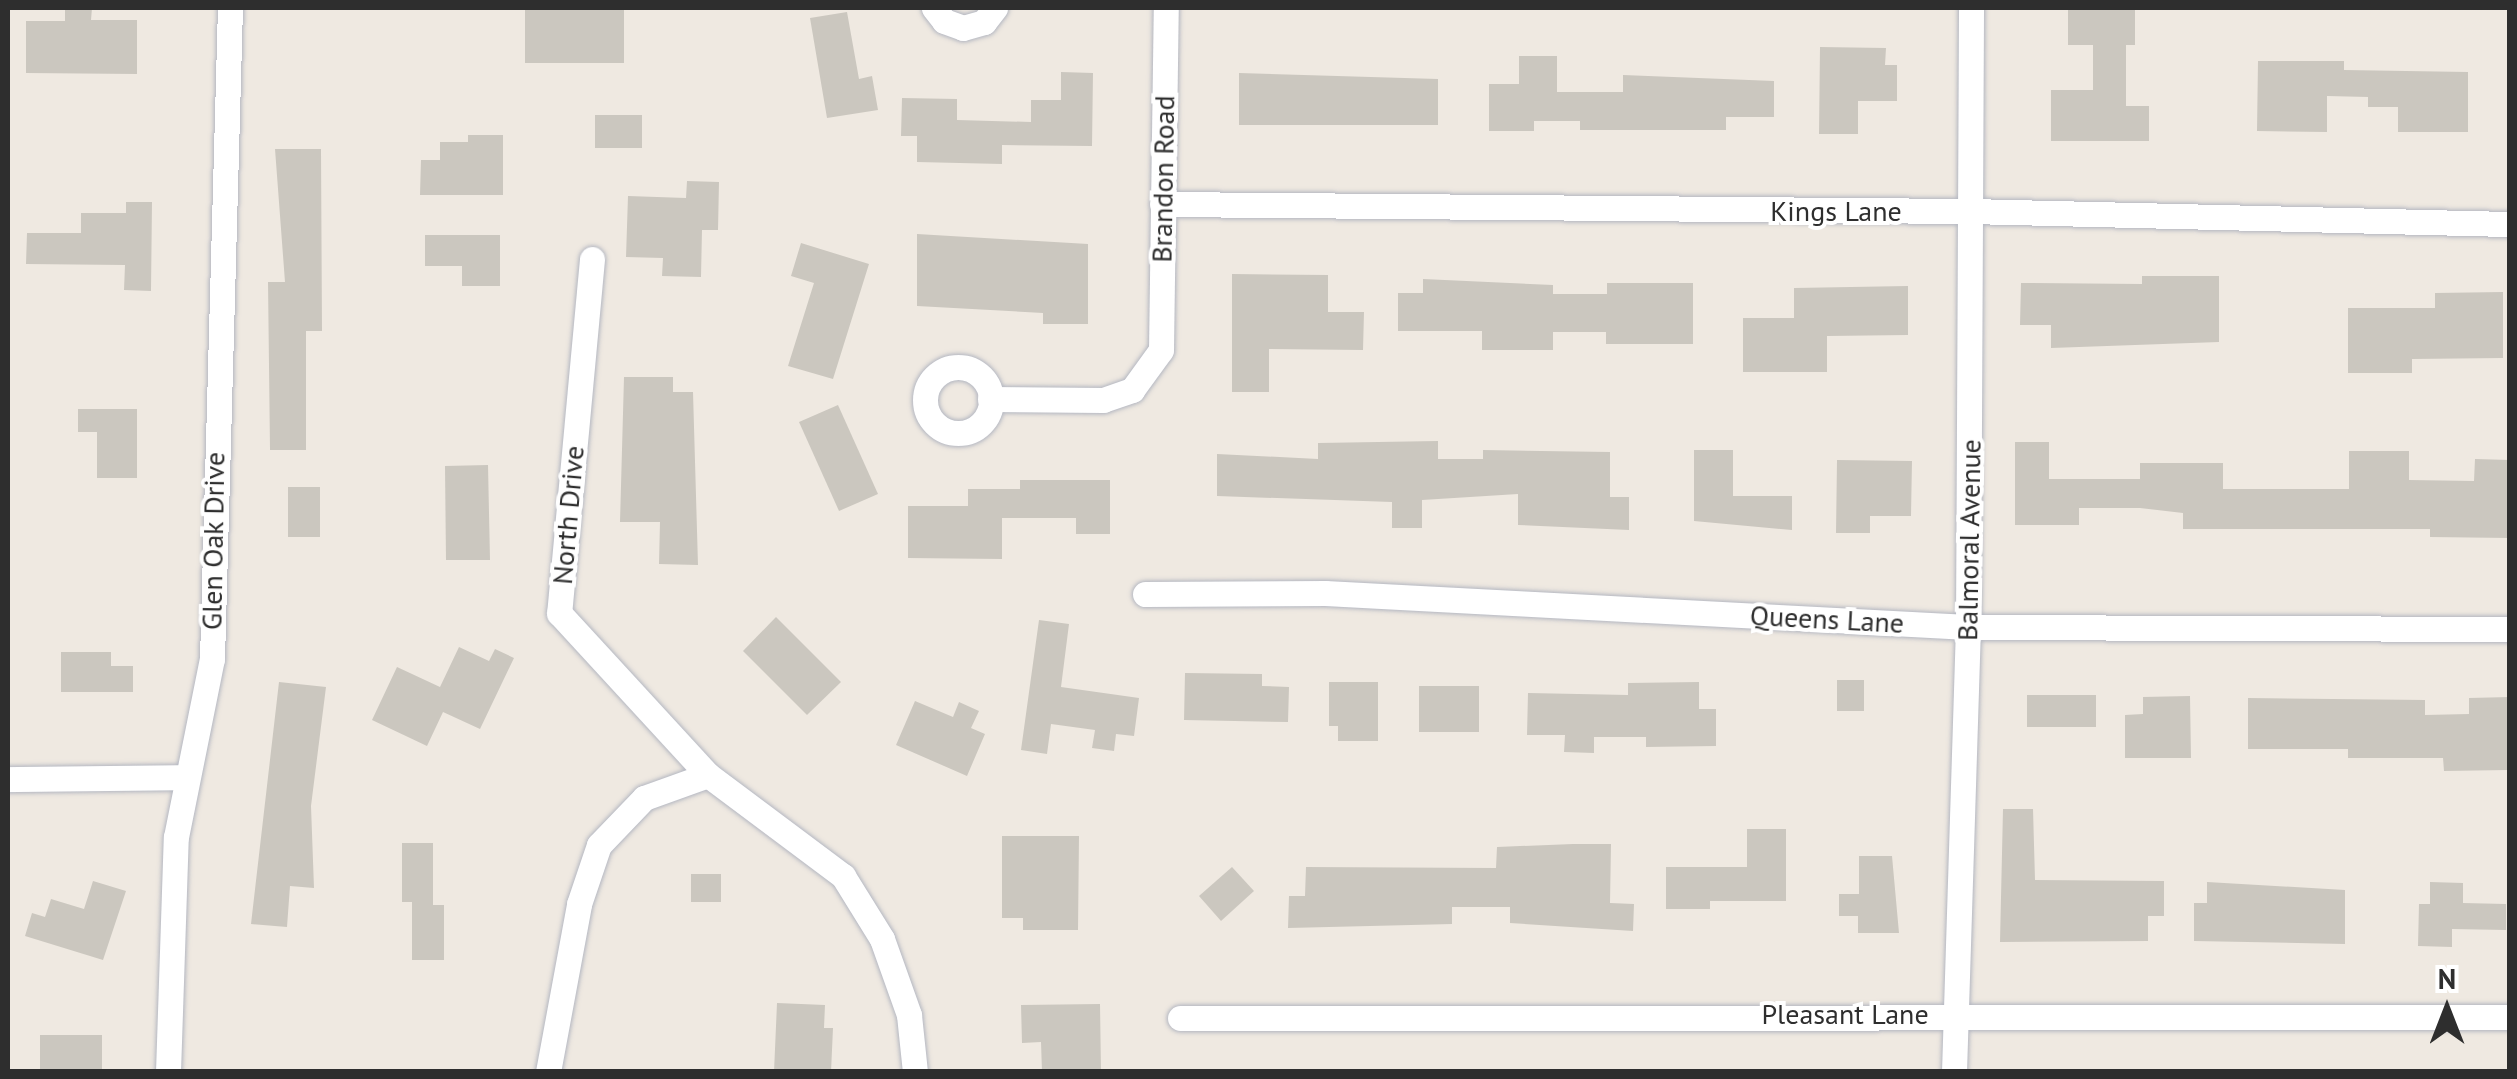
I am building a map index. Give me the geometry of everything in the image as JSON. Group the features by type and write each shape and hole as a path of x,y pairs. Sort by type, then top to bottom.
{"street":[{"name":"Glen Oak Drive","path":"168,1072 176,837 212,658 230,8"},
{"path":"934,8 944,21 963,28 984,22 995,8"},
{"name":"Brandon Road","path":"990,399 1102,400 1132,390 1161,350 1166,8"},
{"name":"Balmoral Avenue","path":"1954,1072 1968,627 1971,8"},
{"name":"Kings Lane","path":"1162,204 1969,211 2510,224"},
{"name":"North Drive","path":"592,259 560,612 708,775 843,876 882,939 909,1015 915,1072"},
{"name":"Queens Lane","path":"1145,594 1325,593 1968,627 2510,629"},
{"path":"548,1072 579,904 599,845 644,798 708,775"},
{"path":"8,780 188,778"},
{"name":"Pleasant Lane","path":"1180,1018 1954,1014 2510,1017"}],"building":[{"path":"65,8 92,8 91,20 137,20 137,74 26,73 26,21 65,21"},
{"path":"525,8 624,8 624,63 525,63"},
{"path":"2068,8 2135,8 2135,45 2126,45 2126,106 2149,106 2149,141 2051,141 2051,90 2093,90 2093,45 2068,45"},
{"path":"847,12 859,79 872,76 878,110 827,118 810,18"},
{"path":"1820,47 1886,48 1885,65 1897,65 1897,101 1858,101 1858,134 1819,134"},
{"path":"1519,56 1557,56 1557,92 1623,92 1623,75 1774,81 1774,117 1726,117 1726,130 1580,130 1580,121 1534,121 1534,131 1489,131 1489,84 1519,84"},
{"path":"2258,61 2344,61 2344,70 2468,72 2468,132 2398,132 2398,107 2368,107 2368,97 2327,96 2327,132 2257,131"},
{"path":"1061,72 1093,73 1092,146 1002,145 1002,164 917,162 917,136 901,136 902,98 957,99 957,120 1031,122 1031,100 1061,100"},
{"path":"1239,73 1438,79 1438,125 1239,125"},
{"path":"595,115 642,115 642,148 595,148"},
{"path":"468,135 503,135 503,195 420,195 421,160 440,160 440,142 468,142"},
{"path":"275,149 321,149 322,331 306,331 306,450 270,450 268,282 285,282"},
{"path":"687,181 719,182 718,230 702,230 701,277 662,276 663,258 626,257 628,196 686,198"},
{"path":"126,202 152,202 151,291 124,290 125,265 26,264 27,233 81,233 81,213 126,213"},
{"path":"917,234 1088,244 1088,324 1043,324 1043,313 917,306"},
{"path":"425,235 500,235 500,286 462,286 462,266 425,266"},
{"path":"801,243 869,264 833,379 788,366 814,283 791,276"},
{"path":"1232,274 1328,275 1328,312 1364,312 1363,350 1269,349 1269,392 1232,392"},
{"path":"2142,276 2219,276 2219,342 2051,348 2051,325 2020,325 2021,283 2142,284"},
{"path":"1423,279 1553,285 1553,294 1607,294 1607,283 1693,283 1693,344 1606,344 1606,332 1553,332 1553,350 1482,350 1482,331 1398,331 1398,293 1423,293"},
{"path":"1908,286 1908,335 1827,336 1827,372 1743,372 1743,318 1794,318 1794,288"},
{"path":"2503,292 2503,358 2412,359 2412,373 2348,373 2348,308 2435,308 2435,293"},
{"path":"624,377 673,377 673,392 693,392 698,565 659,564 660,522 620,522"},
{"path":"838,405 878,494 839,511 799,422"},
{"path":"78,409 137,409 137,478 97,478 97,432 78,432"},
{"path":"1438,441 1438,459 1483,459 1483,450 1610,452 1610,497 1629,497 1629,530 1518,525 1518,494 1422,500 1422,528 1392,528 1392,502 1217,496 1217,454 1318,459 1318,443"},
{"path":"2015,442 2049,442 2049,479 2140,479 2140,463 2223,463 2223,489 2349,489 2349,451 2409,451 2409,480 2474,481 2475,459 2510,460 2510,538 2430,537 2430,529 2183,529 2183,513 2140,508 2079,508 2079,525 2015,525"},
{"path":"1694,450 1733,450 1733,496 1792,496 1792,530 1694,521"},
{"path":"1837,460 1912,461 1911,516 1870,516 1870,533 1836,533"},
{"path":"488,465 490,560 446,560 445,466"},
{"path":"1020,480 1110,480 1110,534 1076,534 1076,518 1002,518 1002,559 908,558 908,506 968,506 968,489 1020,489"},
{"path":"288,487 320,487 320,537 288,537"},
{"path":"776,617 841,682 807,715 743,651"},
{"path":"1039,620 1069,624 1061,687 1139,698 1134,736 1116,734 1114,751 1092,748 1095,730 1051,724 1047,754 1021,750"},
{"path":"459,647 489,661 495,649 514,658 480,729 443,712 427,746 372,720 397,667 440,687"},
{"path":"61,652 111,652 111,666 133,666 133,692 61,692"},
{"path":"1185,673 1262,674 1262,686 1289,687 1288,722 1184,720"},
{"path":"1837,680 1864,680 1864,711 1837,711"},
{"path":"279,682 326,687 311,806 314,888 290,886 287,927 251,924"},
{"path":"1329,682 1378,682 1378,741 1338,741 1338,726 1329,726"},
{"path":"1699,682 1699,709 1716,709 1716,746 1646,747 1646,737 1594,737 1594,753 1564,752 1565,735 1527,735 1528,693 1628,695 1628,683"},
{"path":"1419,686 1479,686 1479,732 1419,732"},
{"path":"2027,695 2096,695 2096,727 2027,727"},
{"path":"2190,696 2191,758 2125,758 2125,715 2143,714 2143,697"},
{"path":"2510,697 2508,770 2444,771 2443,758 2348,758 2348,749 2248,749 2248,698 2425,700 2425,715 2469,714 2469,698"},
{"path":"915,701 953,717 959,702 979,711 971,728 985,734 967,776 896,745"},
{"path":"2003,809 2033,809 2035,880 2164,881 2164,916 2148,916 2148,941 2000,942"},
{"path":"1747,829 1786,829 1786,901 1710,901 1710,909 1666,909 1666,867 1747,867"},
{"path":"1002,836 1079,836 1078,930 1023,930 1023,918 1002,918"},
{"path":"402,843 433,843 433,905 444,905 444,960 412,960 412,902 402,902"},
{"path":"1611,844 1610,903 1634,904 1633,931 1510,923 1510,907 1452,907 1452,924 1288,928 1289,896 1305,896 1306,867 1496,868 1497,847"},
{"path":"1859,856 1892,856 1899,933 1858,933 1858,916 1839,916 1839,894 1859,894"},
{"path":"1232,867 1254,891 1221,921 1199,896"},
{"path":"691,874 721,874 721,902 691,902"},
{"path":"93,881 126,891 103,960 25,936 32,913 45,917 51,899 84,909"},
{"path":"2207,882 2345,890 2345,944 2194,941 2194,903 2207,903"},
{"path":"2430,882 2463,883 2463,903 2506,904 2506,930 2452,929 2452,947 2418,946 2419,904 2430,904"},
{"path":"777,1003 825,1005 824,1028 833,1028 831,1072 774,1072"},
{"path":"1100,1004 1101,1072 1042,1072 1041,1042 1022,1043 1021,1005"},
{"path":"40,1035 102,1035 102,1072 40,1072"}]}
